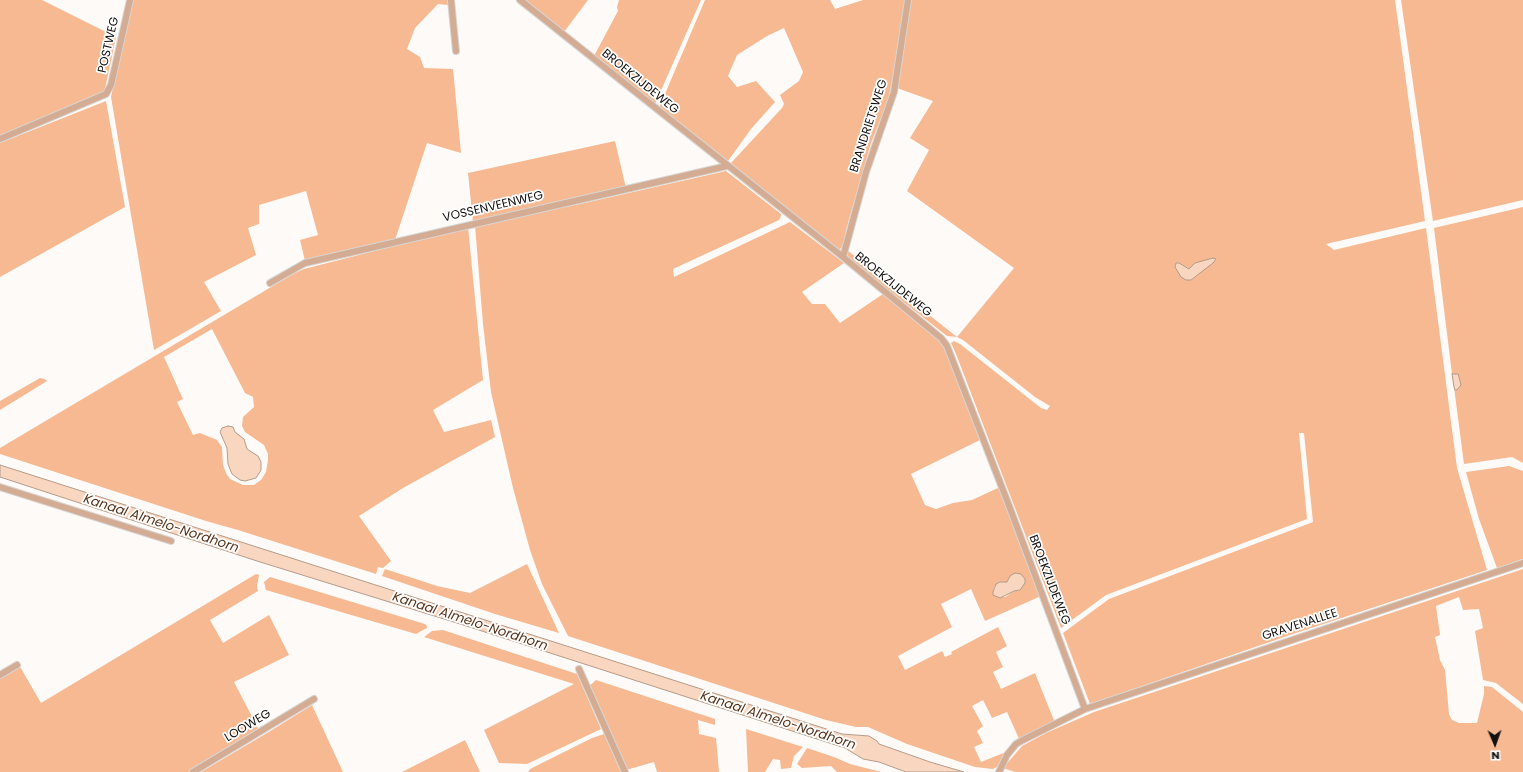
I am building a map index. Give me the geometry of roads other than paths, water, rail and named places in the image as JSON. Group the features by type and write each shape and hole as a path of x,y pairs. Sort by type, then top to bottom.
{"street":[{"name":"POSTWEG","path":"0,138 106,94 111,85 130,0"},
{"path":"451,0 456,51"},
{"name":"BROEKZIJDEWEG","path":"520,0 941,338 946,346 1046,601 1085,709"},
{"name":"BRANDRIETSWEG","path":"842,257 866,172 894,92 908,0"},
{"name":"VOSSENVEENWEG","path":"270,283 305,263 727,166"},
{"path":"0,487 171,541"},
{"name":"GRAVENALLEE","path":"1000,772 1007,755 1016,744 1085,709 1523,563"},
{"path":"0,675 17,665"},
{"path":"579,669 625,772"},
{"name":"LOOWEG","path":"193,772 314,699"}],"water":[{"path":"1213,258 1216,259 1213,263 1191,280 1186,280 1181,277 1175,267 1176,263 1179,263 1189,269 1195,263"},
{"path":"1452,374 1458,374 1459,377 1461,385 1457,390 1455,390 1454,387"},
{"path":"228,426 233,427 235,432 244,439 247,449 258,456 261,462 261,470 256,478 245,481 240,480 232,474 228,464 227,448 220,432 222,428"},
{"name":"Kanaal Almelo-Nordhorn","path":"0,465 842,734 869,736 879,744 964,772 906,772 879,762 863,759 845,748 457,623 257,561 0,477"},
{"path":"1015,573 1021,574 1025,579 1025,583 1020,590 1014,591 1000,598 993,595 996,584 1000,582 1007,582 1010,576"}]}
